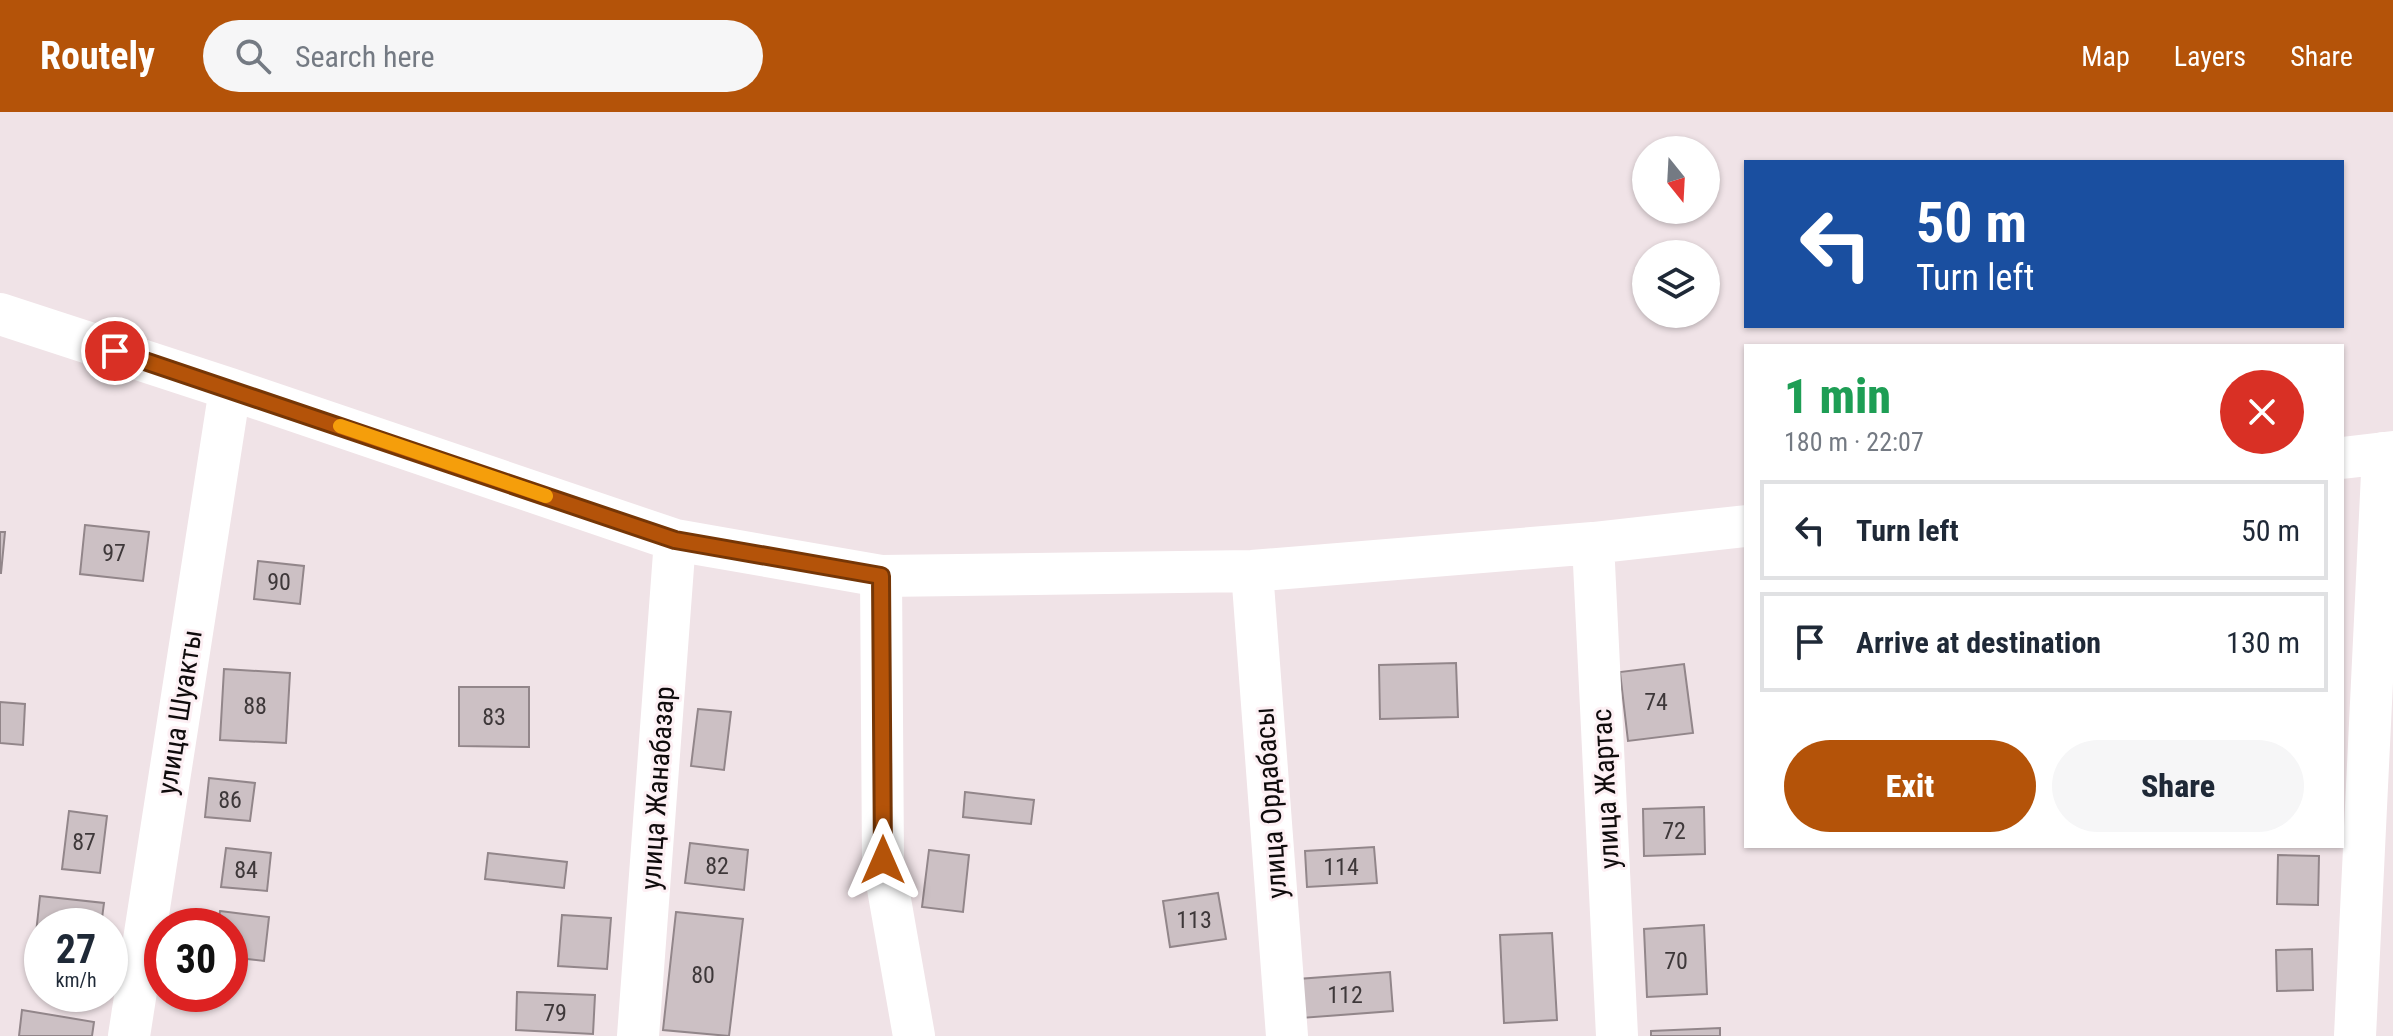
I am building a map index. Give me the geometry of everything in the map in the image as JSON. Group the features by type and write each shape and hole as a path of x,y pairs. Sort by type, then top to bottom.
{"street":[{"path":"0,314 675,540 881,576 1252,571 1593,543 1744,526"},
{"name":"улица Шуакты","path":"129,1036 230,389"},
{"path":"2344,458 2388,452 2355,1036"},
{"name":"улица Жанабазар","path":"638,1036 675,540"},
{"name":"улица Жартас","path":"1593,543 1617,1036"},
{"name":"улица Ордабасы","path":"1252,571 1287,1036"},
{"path":"881,576 883,860 914,1036"}],"building":[{"path":"85,525 149,532 143,581 80,574"},
{"path":"0,532 5,532 1,573 0,573"},
{"path":"258,561 304,566 300,604 254,599"},
{"path":"1456,663 1458,717 1380,719 1379,665"},
{"path":"1684,664 1693,733 1628,741 1620,672"},
{"path":"224,669 290,673 286,743 220,740"},
{"path":"459,687 529,687 529,747 459,746"},
{"path":"0,702 25,704 23,745 0,743"},
{"path":"698,709 731,712 724,770 691,766"},
{"path":"209,778 255,783 250,821 205,817"},
{"path":"965,792 1034,800 1031,824 963,817"},
{"path":"1704,807 1705,854 1644,856 1643,809"},
{"path":"69,811 107,816 100,873 62,869"},
{"path":"690,843 748,850 744,890 685,883"},
{"path":"1374,847 1377,883 1307,887 1305,851"},
{"path":"226,848 271,853 267,891 221,887"},
{"path":"929,850 969,855 963,912 922,907"},
{"path":"488,853 567,862 564,888 485,879"},
{"path":"2278,855 2319,856 2318,905 2277,904"},
{"path":"1218,893 1226,939 1170,947 1163,901"},
{"path":"40,896 104,903 103,908 39,908"},
{"path":"676,912 743,919 729,1036 663,1030"},
{"path":"248,914 269,917 264,961 248,959"},
{"path":"562,915 611,918 607,969 558,966"},
{"path":"1704,925 1707,994 1647,997 1644,929"},
{"path":"1552,933 1557,1020 1504,1023 1500,935"},
{"path":"2312,949 2313,990 2277,991 2276,950"},
{"path":"1390,972 1393,1011 1301,1018 1298,979"},
{"path":"517,992 595,995 593,1034 516,1030"},
{"path":"22,1010 94,1022 92,1036 19,1036"},
{"path":"1720,1028 1720,1036 1651,1036 1651,1031"}],"slow traffic":[{"path":"340,426 546,496"}],"route":[{"path":"115,351 675,540 881,576 883,860"}]}
